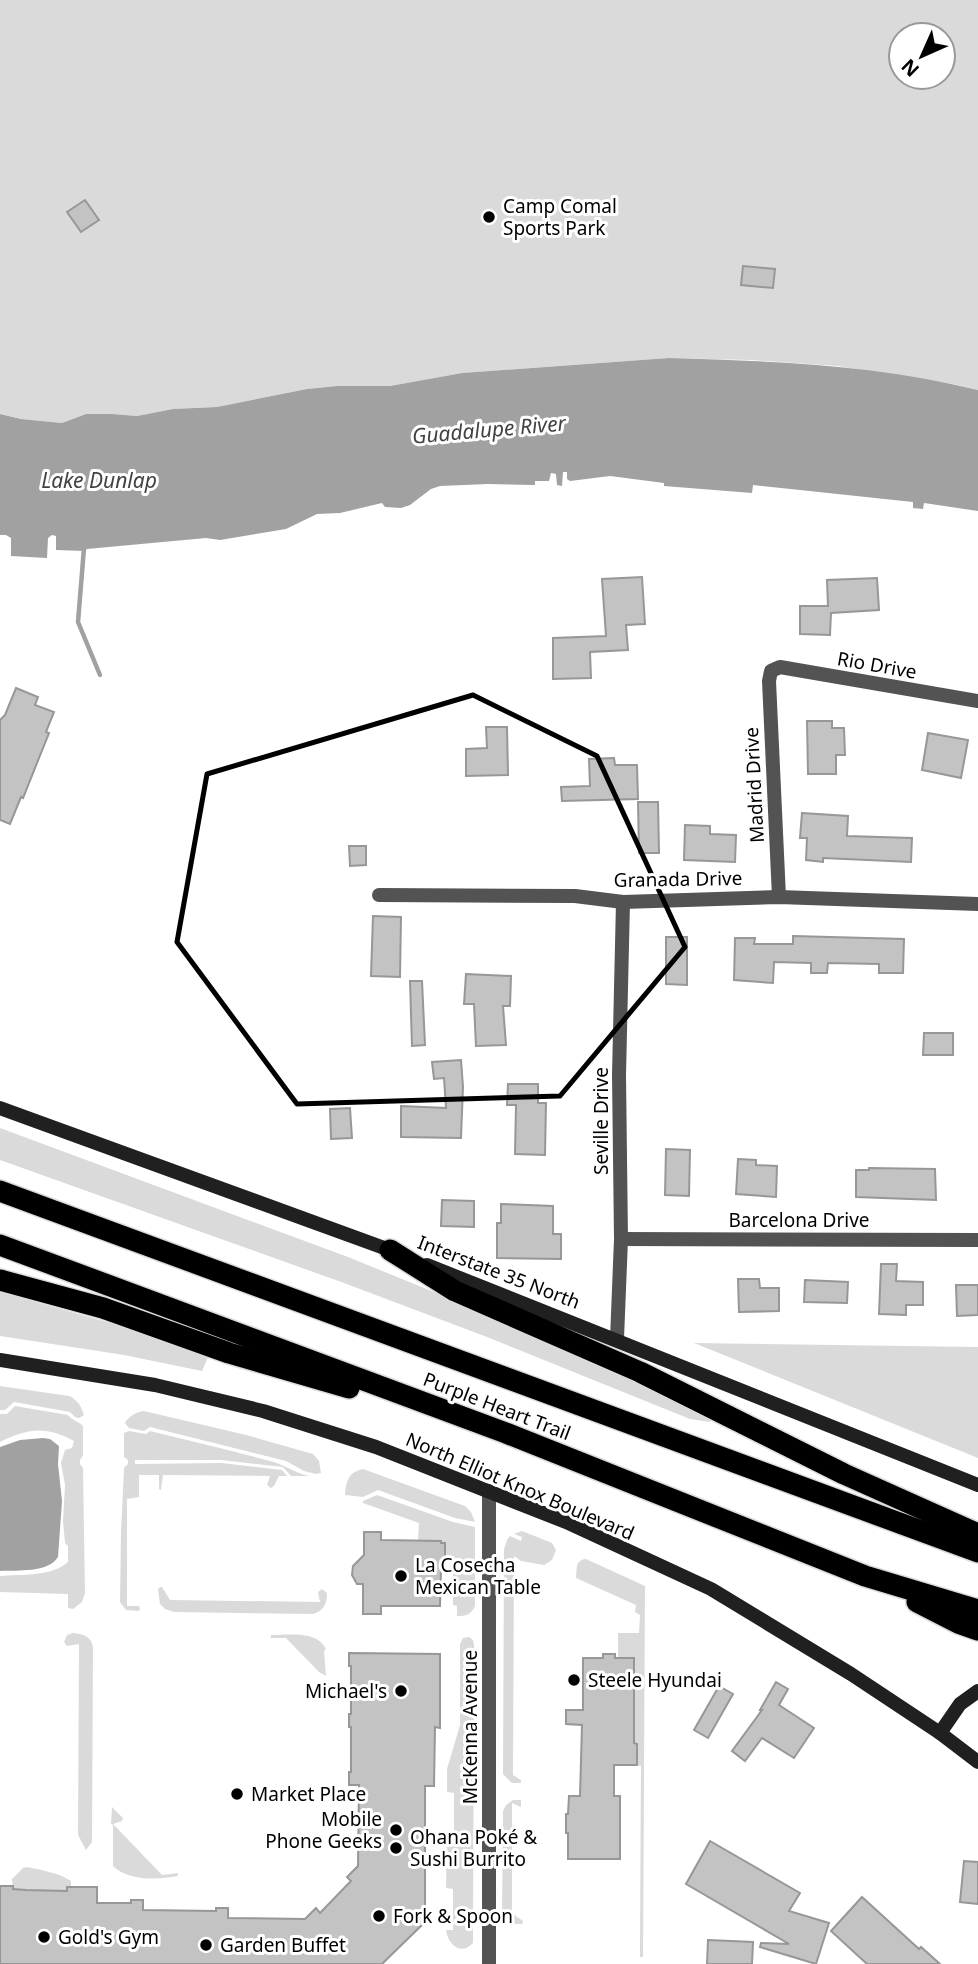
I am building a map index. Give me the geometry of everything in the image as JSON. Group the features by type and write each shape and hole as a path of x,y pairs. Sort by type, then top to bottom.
{"highway":[{"name":"Purple Heart Trail","path":"0,1191 978,1552"},
{"name":"Purple Heart Trail","path":"0,1245 506,1433 865,1576 978,1610"},
{"path":"390,1250 455,1291 640,1372 844,1474 978,1534"},
{"path":"0,1280 103,1308 229,1353 506,1433"},
{"path":"865,1576 958,1623 978,1630"}],"main road":[{"name":"Interstate 35 North","path":"0,1108 390,1250 978,1485"},
{"name":"North Elliot Knox Boulevard","path":"0,1360 155,1385 262,1411 376,1447 584,1530 711,1590 851,1674 940,1733 978,1762"},
{"path":"940,1733 960,1704 978,1691"}],"street":[{"name":"Rio Drive","path":"771,671 780,667 978,701"},
{"name":"Madrid Drive","path":"771,671 769,681 779,897"},
{"name":"Granada Drive","path":"379,895 575,896 622,902 779,897 978,904"},
{"name":"Seville Drive","path":"617,1339 621,1239 619,1075 622,902"},
{"name":"Barcelona Drive","path":"621,1239 978,1240"},
{"name":"McKenna Avenue","path":"489,1491 489,1964"}],"highlighted area":[{"path":"473,695 597,756 685,947 560,1096 297,1104 177,942 207,774"}],"shaded area":[{"name":"Camp Comal Sports Park","path":"0,0 978,0 978,390 837,366 669,358 462,373 390,386 307,389 217,407 173,409 137,416 86,414 62,423 0,414"},
{"path":"0,1128 348,1257 505,1321 592,1360 711,1419 710,1422 690,1419 344,1283 0,1160"},
{"path":"0,1292 128,1328 209,1355 202,1371 124,1355 0,1336"},
{"path":"694,1343 978,1347 978,1458"},
{"path":"0,1386 69,1396 79,1404 84,1415 79,1418 70,1412 14,1402 5,1410 0,1410"},
{"path":"15,1406 68,1415 83,1426 83,1455 80,1464 83,1468 85,1593 82,1602 73,1609 68,1608 68,1594 0,1592 0,1576 45,1572 68,1562 63,1521 65,1485 61,1463 65,1450 72,1448 74,1441 55,1433 37,1431 0,1442 0,1414 7,1414"},
{"path":"144,1411 313,1454 319,1461 321,1473 304,1471 286,1461 150,1427 144,1431 129,1428 125,1423 129,1418"},
{"path":"129,1431 146,1434 150,1431 212,1446 274,1462 310,1476 291,1476 283,1467 221,1460 135,1460 135,1464 221,1463 282,1470 287,1476 279,1476 271,1488 267,1485 270,1476 163,1475 161,1490 159,1475 139,1475 139,1497 127,1499 127,1606 139,1606 140,1609 126,1610 120,1602 121,1533 124,1468 128,1464 124,1457 124,1433"},
{"path":"363,1469 465,1506 475,1522 455,1518 378,1490 363,1497 345,1495 349,1478 354,1472"},
{"path":"377,1495 475,1527 475,1606 470,1613 457,1616 457,1606 453,1605 453,1557 441,1556 441,1541 418,1541 419,1523 363,1503"},
{"path":"522,1531 552,1543 556,1550 552,1560 544,1565 521,1561 514,1556 513,1775 521,1780 521,1783 512,1783 503,1774 504,1549 510,1536 521,1541 522,1537 514,1534"},
{"path":"586,1559 645,1586 643,1957 640,1957 641,1766 637,1765 637,1744 634,1743 634,1659 618,1658 618,1633 639,1633 640,1615 635,1612 636,1605 576,1578 578,1563"},
{"path":"160,1587 170,1600 320,1602 318,1592 322,1589 327,1593 327,1597 322,1609 313,1614 174,1612 160,1604"},
{"path":"73,1633 86,1636 93,1647 92,1842 86,1850 78,1835 79,1644 67,1646 64,1642 67,1635"},
{"path":"271,1635 309,1636 322,1643 326,1649 326,1676 286,1638 271,1638"},
{"path":"469,1637 474,1645 473,1943 460,1949 449,1940 446,1930 453,1930 453,1889 446,1888 447,1833 454,1833 454,1793 447,1792 447,1769 460,1725 460,1644 463,1638"},
{"path":"513,1800 521,1800 521,1807 512,1803 512,1913 523,1921 522,1924 507,1921 502,1913 503,1811"},
{"path":"112,1807 123,1818 113,1824 162,1875 178,1873 178,1876 153,1879 135,1877 113,1866"},
{"path":"27,1867 61,1876 71,1881 71,1887 67,1887 67,1891 13,1889 12,1879"}],"water":[{"name":"Lake Dunlap","path":"669,358 785,363 863,370 978,390 978,511 924,503 923,509 913,508 913,502 753,485 752,493 664,486 664,483 610,476 570,481 567,479 567,472 563,472 562,486 557,485 556,474 551,473 549,481 535,481 535,485 440,486 401,508 385,507 382,503 340,513 317,514 286,529 220,540 206,538 85,551 56,550 56,536 52,535 48,538 47,558 11,556 11,538 0,535 0,414 62,423 86,414 137,416 173,409 217,407 307,389 390,386 462,373"},
{"path":"50,1439 59,1446 62,1501 58,1557 40,1568 0,1571 0,1447 20,1440"}],"building":[{"path":"85,200 99,220 81,232 67,212"},
{"path":"743,266 775,269 773,288 741,285"},
{"path":"642,577 645,624 626,625 628,650 590,652 591,678 553,679 553,638 606,636 602,579"},
{"path":"877,578 879,610 831,613 830,635 800,634 800,606 828,606 827,580"},
{"path":"16,688 38,697 35,705 54,712 46,732 49,733 10,824 0,820 0,720 5,715"},
{"path":"807,721 832,721 832,728 844,728 845,755 836,755 836,774 808,774"},
{"path":"486,727 507,727 508,775 466,776 466,749 487,748"},
{"path":"928,733 968,740 961,778 922,770"},
{"path":"614,758 615,765 637,765 638,799 562,801 561,787 590,786 589,759"},
{"path":"638,802 658,802 659,853 639,853"},
{"path":"802,813 848,816 847,836 912,838 911,862 823,858 823,862 806,860 807,838 800,838"},
{"path":"685,825 710,826 710,834 736,835 735,862 684,860"},
{"path":"349,846 366,846 366,865 350,866"},
{"path":"373,916 401,917 400,977 371,976"},
{"path":"793,936 904,939 903,973 879,973 879,964 828,963 827,973 811,973 811,963 774,962 773,983 734,980 735,938 755,938 754,944 793,944"},
{"path":"666,937 687,937 687,985 666,984"},
{"path":"466,974 511,976 510,1006 503,1006 506,1045 476,1046 474,1004 464,1004"},
{"path":"410,981 422,981 425,1045 412,1046"},
{"path":"924,1033 953,1033 953,1055 923,1055"},
{"path":"461,1060 461,1138 401,1137 401,1106 446,1108 444,1078 434,1079 432,1062"},
{"path":"508,1084 538,1084 538,1103 546,1103 545,1155 515,1154 516,1105 507,1105"},
{"path":"350,1108 352,1138 331,1139 330,1109"},
{"path":"666,1149 690,1150 689,1196 665,1195"},
{"path":"738,1159 756,1160 756,1165 777,1166 776,1197 736,1194"},
{"path":"935,1169 936,1200 856,1197 856,1170"},
{"path":"442,1200 474,1201 474,1227 441,1226"},
{"path":"501,1204 553,1206 553,1234 561,1234 561,1259 497,1258 497,1223 501,1223"},
{"path":"881,1264 897,1264 896,1281 923,1282 923,1305 906,1305 906,1315 879,1314"},
{"path":"738,1279 759,1279 760,1288 779,1288 779,1311 739,1312"},
{"path":"805,1280 848,1282 847,1303 804,1302"},
{"path":"956,1285 978,1285 978,1315 957,1316"},
{"name":"La Cosecha Mexican Table","path":"364,1532 381,1532 381,1540 445,1543 440,1606 381,1606 381,1614 363,1614 363,1584 357,1584 352,1575 353,1566 364,1555"},
{"path":"349,1653 440,1654 440,1728 435,1727 434,1786 425,1786 425,1922 382,1964 0,1964 0,1886 67,1891 67,1887 97,1887 97,1903 131,1903 131,1900 143,1900 143,1910 216,1911 216,1908 228,1908 228,1918 305,1919 316,1908 320,1913 351,1881 347,1877 358,1866 359,1785 349,1785"},
{"path":"603,1654 615,1654 615,1658 634,1658 634,1743 637,1744 637,1765 614,1765 614,1796 620,1796 620,1859 568,1859 566,1814 569,1796 580,1796 582,1725 566,1724 566,1710 583,1710 583,1658 603,1658"},
{"path":"776,1682 788,1689 779,1705 814,1728 794,1758 762,1738 745,1761 732,1751 762,1710"},
{"path":"719,1686 733,1694 708,1738 694,1730"},
{"path":"710,1841 800,1893 789,1911 829,1923 816,1964 760,1947 761,1943 789,1944 686,1884"},
{"path":"964,1861 978,1862 978,1904 960,1902"},
{"path":"862,1897 919,1949 921,1947 940,1964 867,1964 831,1931"},
{"path":"708,1940 753,1942 752,1964 707,1964"}],"waterway":[{"path":"84,548 78,622 100,675"}],"place":[{"name":"Camp Comal Sports Park","path":"489,217"},
{"name":"La Cosecha Mexican Table","path":"401,1576"},
{"name":"Steele Hyundai","path":"574,1680"},
{"name":"Michael's","path":"401,1691"},
{"name":"Market Place","path":"237,1794"},
{"name":"Mobile Phone Geeks","path":"396,1830"},
{"name":"Ohana Poké & Sushi Burrito","path":"396,1848"},
{"name":"Fork & Spoon","path":"379,1916"},
{"name":"Gold's Gym","path":"44,1937"},
{"name":"Garden Buffet","path":"206,1945"}],"water label":[{"name":"Guadalupe River","path":"489,430"}]}
